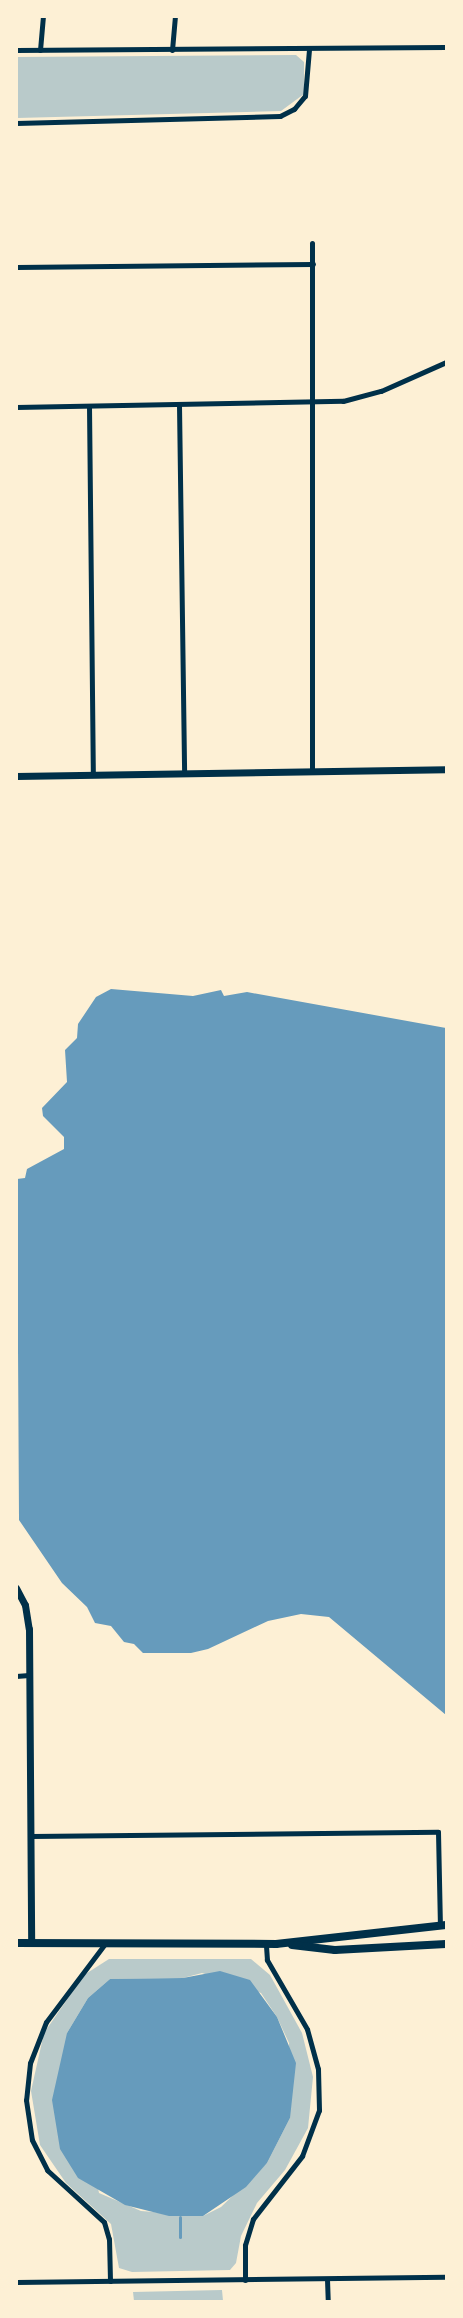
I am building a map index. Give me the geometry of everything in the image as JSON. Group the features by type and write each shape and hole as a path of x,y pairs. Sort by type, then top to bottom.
{"highway":[{"path":"276,1944 443,1925"},
{"path":"16,1942 104,1945 276,1944 335,1950 447,1944"}],"street":[{"path":"40,50 42,16"},
{"path":"172,50 175,16"},
{"path":"16,50 447,47"},
{"path":"16,123 280,116 294,110 305,96 309,49"},
{"path":"312,243 315,402 309,482 312,771"},
{"path":"16,267 313,264"},
{"path":"16,407 315,402 381,391 447,362"},
{"path":"179,405 184,773"},
{"path":"89,406 93,775"},
{"path":"16,776 447,769"},
{"path":"16,1588 28,1616 31,1943"},
{"path":"16,1676 29,1675"},
{"path":"31,1836 438,1832 443,1925"},
{"path":"245,2280 245,2246 253,2219 271,2192 302,2156 319,2110 318,2069 311,2043 267,1960 266,1944"},
{"path":"104,1945 46,2022 30,2063 26,2100 32,2140 47,2170 104,2222 109,2239 110,2281"},
{"path":"16,2282 447,2277"},
{"path":"327,2279 328,2301"}],"shaded area":[{"path":"296,55 304,62 304,94 281,111 17,118 16,57"},
{"path":"109,1959 251,1959 270,1975 302,2033 313,2077 308,2128 285,2170 257,2203 241,2236 236,2263 230,2270 132,2272 119,2268 111,2224 66,2183 40,2145 31,2091 44,2033 84,1975","holes":["202,1973 261,1993 277,2017 289,2043 290,2118 267,2163 221,2207 203,2216 141,2211 99,2193 67,2033 88,1998 110,1979 183,1978"]},
{"path":"222,2290 223,2301 134,2301 133,2292"}],"water":[{"path":"111,989 193,996 221,990 224,996 247,992 446,1028 446,1715 329,1617 301,1614 268,1621 208,1649 191,1653 143,1653 134,1644 124,1642 111,1626 95,1623 87,1607 62,1583 19,1520 17,1179 25,1178 27,1169 64,1149 64,1137 43,1116 42,1108 67,1082 65,1050 77,1038 78,1024 96,997"},
{"path":"220,1971 250,1980 277,2017 296,2063 290,2118 267,2163 246,2187 203,2216 169,2216 125,2205 78,2178 60,2149 52,2100 67,2033 88,1998 110,1979 183,1978"}],"waterway":[{"path":"180,2217 180,2237"}]}
